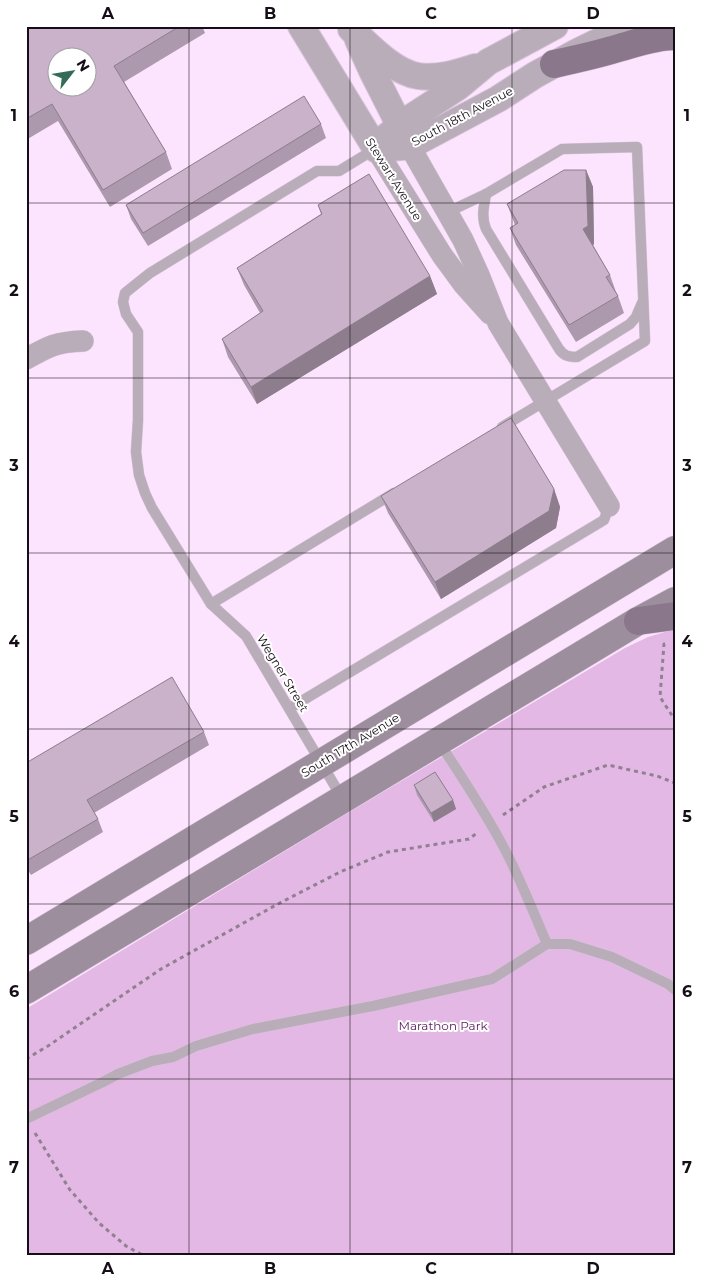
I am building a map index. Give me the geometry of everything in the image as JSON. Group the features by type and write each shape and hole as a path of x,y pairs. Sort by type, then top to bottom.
{"main road":[{"path":"554,64 658,37 675,36"},
{"name":"South 17th Avenue","path":"26,941 672,551"},
{"path":"26,990 638,621 675,601"},
{"path":"638,621 672,629"}],"street":[{"name":"Stewart Avenue","path":"301,26 442,255 464,285 498,323 609,506"},
{"name":"South 18th Avenue","path":"404,135 488,62 555,26"},
{"name":"South 18th Avenue","path":"376,149 386,138 404,135 422,140 472,114 554,64 630,26"},
{"name":"Stewart Avenue","path":"351,28 404,135 448,212 480,276 498,323"},
{"path":"351,28 383,58 415,75 449,75 488,62"},
{"path":"26,359 58,343 83,341"}],"lane":[{"path":"448,212 486,194 562,149 637,147 645,341 495,431"},
{"name":"Wegner Street","path":"343,799 246,636 211,604 144,493 136,452 138,332 126,314 123,302 125,293 137,283 317,171 339,171 376,149"},
{"path":"486,194 483,213 486,229 559,349 568,357 577,357 626,328 636,317 643,300"},
{"path":"211,604 403,487"},
{"path":"290,708 604,520 609,506"},
{"path":"439,741 490,824 517,874 548,944"},
{"path":"29,1123 118,1074 152,1061 173,1057 196,1046 252,1029 373,1006 492,979 548,944 570,944 612,957 668,984 675,990"}],"path":[{"path":"672,629 664,644 660,697 675,720"},
{"path":"26,1060 161,969 284,900 340,872 388,852 469,839 544,787 608,765 657,776 675,783"},
{"path":"29,1123 70,1190 99,1223 126,1246 144,1256"}],"green space":[{"name":"Marathon Park","path":"675,629 675,1256 26,1256 26,1009 346,814 625,648 648,637"}],"building":[{"path":"32,26 180,26 114,66 166,152 103,190 52,104 26,119 26,30"},
{"path":"304,96 321,124 143,233 126,205"},
{"path":"564,170 586,170 588,226 583,229 610,275 606,277 618,296 569,325 510,228 518,223 507,204"},
{"path":"369,174 430,276 251,387 222,339 263,311 237,268 322,214 318,205"},
{"path":"511,418 554,489 549,511 435,582 381,496"},
{"path":"172,677 204,732 87,800 98,819 26,861 26,763"},
{"path":"435,772 453,800 431,813 414,785"}]}
